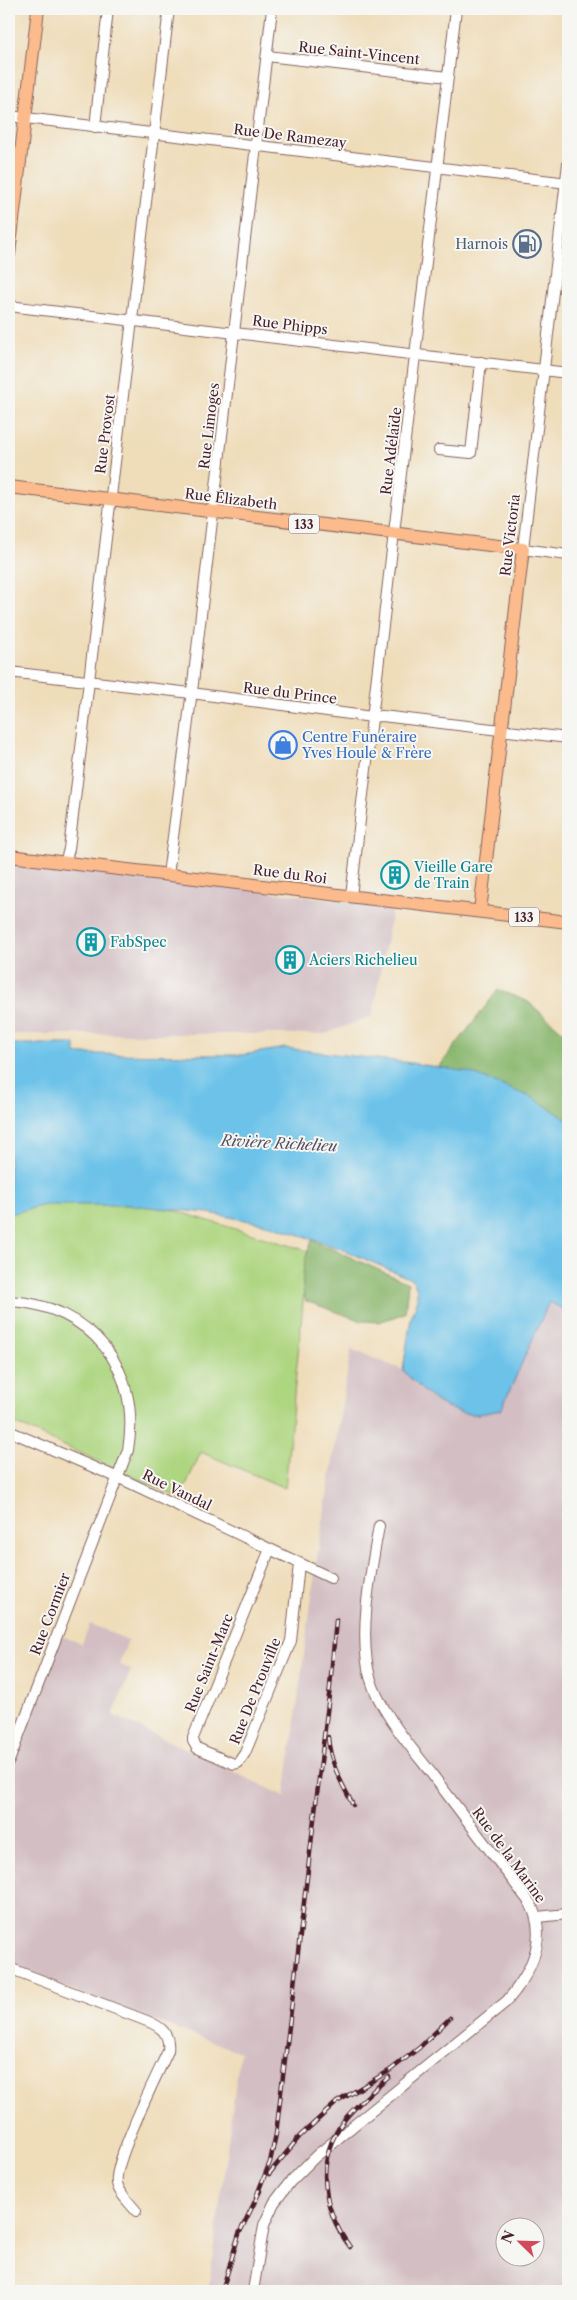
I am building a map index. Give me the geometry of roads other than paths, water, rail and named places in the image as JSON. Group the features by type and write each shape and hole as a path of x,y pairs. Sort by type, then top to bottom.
{"main road":[{"path":"9,254 13,185 25,118 38,9"},
{"name":"Rue Élizabeth","path":"9,487 523,549"},
{"name":"Rue Victoria","path":"480,911 523,549"},
{"name":"Rue du Roi","path":"9,856 568,922"}],"street":[{"path":"95,127 108,9"},
{"name":"Rue Provost","path":"65,863 69,852 169,9"},
{"name":"Rue Limoges","path":"168,875 272,9"},
{"name":"Rue Adélaïde","path":"351,896 456,9"},
{"name":"Rue Saint-Vincent","path":"267,56 448,76"},
{"name":"Rue De Ramezay","path":"9,116 567,183"},
{"name":"Rue Victoria","path":"523,549 568,163"},
{"name":"Rue Phipps","path":"9,306 568,373"},
{"path":"439,450 471,453 482,362"},
{"name":"Rue Élizabeth","path":"523,549 568,555"},
{"name":"Rue du Prince","path":"9,672 191,693 372,717 382,716 568,738"},
{"name":"Rue Cormier","path":"9,1301 42,1305 68,1316 92,1333 113,1357 127,1390 131,1411 131,1434 128,1450 9,1761"},
{"name":"Rue Vandal","path":"9,1431 117,1477 332,1578"},
{"name":"Rue de la Marine","path":"253,2291 264,2225 274,2202 283,2190 316,2156 507,2001 529,1971 537,1944 537,1917 530,1903 407,1742 375,1692 370,1677 366,1643 370,1575 379,1526"},
{"name":"Rue Saint-Marc","path":"236,1764 197,1748 192,1742 270,1549"},
{"name":"Rue De Prouville","path":"236,1764 245,1753 291,1641 300,1564"},
{"path":"9,1740 22,1727"},
{"path":"537,1917 568,1914"},
{"path":"9,1968 147,2020 165,2032 168,2038 168,2051 117,2171 118,2187 136,2212"}],"water":[{"name":"Rivière Richelieu","path":"9,1044 75,1044 75,1054 242,1055 285,1048 411,1063 468,1072 533,1098 568,1120 568,1311 549,1302 501,1410 470,1414 450,1409 433,1399 403,1370 411,1318 417,1302 417,1289 413,1280 344,1250 271,1225 208,1213 130,1205 45,1205 9,1214"}],"railway":[{"path":"256,2197 270,2162 276,2134 330,1687 336,1620"},
{"path":"328,1737 334,1764 353,1805"},
{"path":"269,2174 300,2136 337,2102 389,2071 419,2048 450,2018"},
{"path":"350,2247 340,2232 328,2200 325,2184 329,2151 335,2134 345,2119 389,2077"},
{"path":"222,2291 239,2234 260,2191"}],"place":[{"name":"Harnois","path":"527,244"},
{"name":"Centre Funéraire Yves Houle & Frère","path":"283,745"},
{"name":"Vieille Gare de Train","path":"395,875"},
{"name":"FabSpec","path":"91,942"},
{"name":"Aciers Richelieu","path":"290,960"}]}
